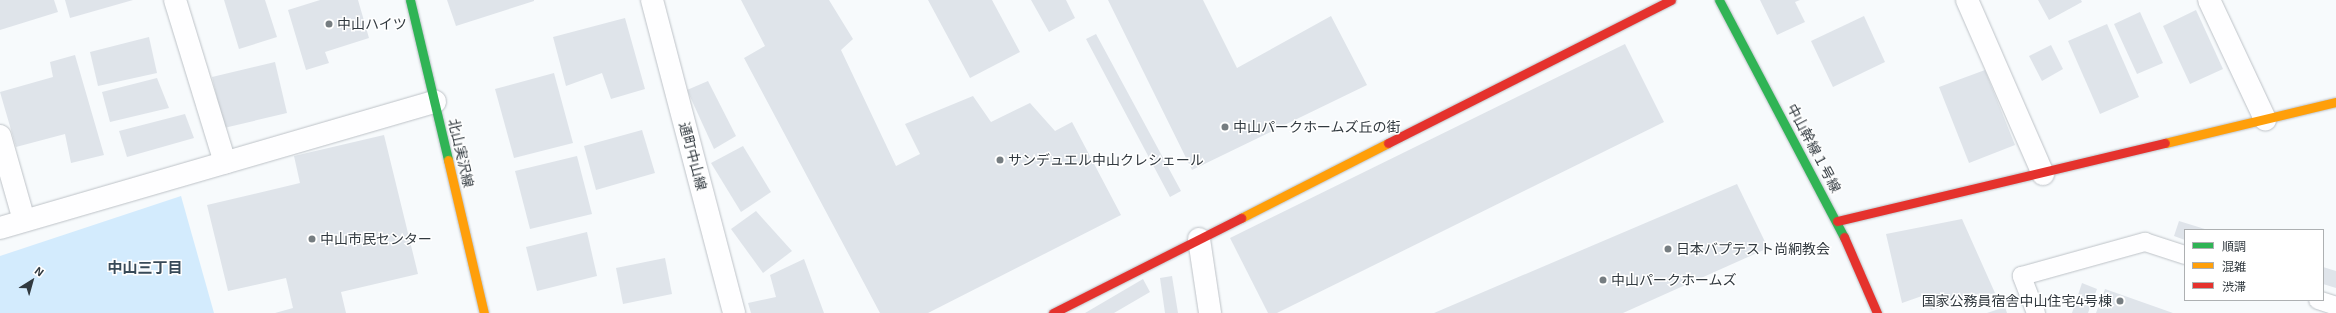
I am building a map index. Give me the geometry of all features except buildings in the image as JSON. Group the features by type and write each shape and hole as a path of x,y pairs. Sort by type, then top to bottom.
{"street":[{"path":"175,0 225,162"},
{"name":"北山実沢線","path":"410,0 484,313"},
{"name":"通町中山線","path":"652,0 734,313"},
{"path":"1054,313 1671,0"},
{"name":"中山幹線１号線","path":"1719,0 1837,221 1877,313"},
{"path":"1967,0 2043,174"},
{"path":"2209,0 2265,119"},
{"path":"0,228 435,102"},
{"path":"1837,221 2043,174 2336,102"},
{"path":"0,136 24,220"},
{"path":"1199,239 1210,313"}],"lane":[{"path":"2036,313 2022,276 2145,242 2184,255"},
{"path":"2321,301 2336,306"}],"shaded area":[{"path":"181,196 214,313 0,313 0,256"}],"traffic: fast":[{"path":"410,0 448,160"},
{"path":"1719,0 1844,237"}],"traffic: slow":[{"path":"2165,143 2336,102"},
{"path":"1241,218 1388,143"},
{"path":"448,160 484,313"}],"traffic: jam":[{"path":"1388,143 1671,0"},
{"path":"1837,221 2165,143"},
{"path":"1053,313 1241,218"},
{"path":"1844,237 1877,313"}],"place":[{"name":"中山ハイツ","path":"329,24"},
{"name":"中山パークホームズ丘の街","path":"1225,127"},
{"name":"サンデュエル中山クレシェール","path":"1000,160"},
{"name":"中山市民センター","path":"312,239"},
{"name":"日本バプテスト尚絅教会","path":"1668,249"},
{"name":"中山パークホームズ","path":"1603,280"},
{"name":"国家公務員宿舎中山住宅4号棟","path":"2120,301"}],"district":[{"name":"中山三丁目","path":"145,268"}]}
